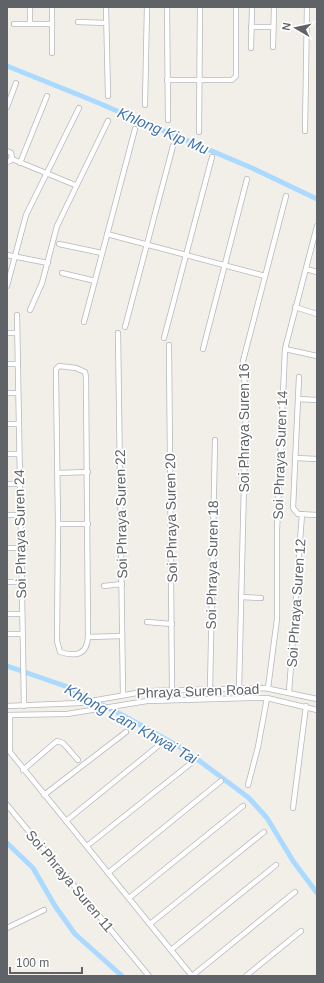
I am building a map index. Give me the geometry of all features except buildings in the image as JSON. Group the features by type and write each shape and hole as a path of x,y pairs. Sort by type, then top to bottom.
{"street":[{"path":"30,7 30,24"},
{"path":"52,7 52,53"},
{"path":"106,7 108,96"},
{"path":"145,105 147,7"},
{"path":"167,7 168,120"},
{"path":"199,132 200,7"},
{"path":"167,80 227,81 232,80 236,76 236,7"},
{"path":"251,48 252,7"},
{"path":"273,47 274,7"},
{"path":"305,131 307,7"},
{"path":"78,22 106,23"},
{"path":"14,24 52,24"},
{"path":"251,27 273,27"},
{"path":"7,107 16,83"},
{"path":"20,163 47,96"},
{"path":"7,286 26,215 48,174 79,108"},
{"path":"30,310 48,263 56,226 108,121"},
{"path":"84,322 135,129"},
{"path":"125,327 146,244 174,146"},
{"path":"7,151 12,155 12,159 20,163 75,185"},
{"path":"164,338 212,157"},
{"path":"7,162 12,159"},
{"path":"203,349 247,179"},
{"name":"Soi Phraya Suren 16","path":"239,689 246,402 242,366 286,196"},
{"name":"Soi Phraya Suren 14","path":"268,688 277,619 277,530 285,349 317,229"},
{"path":"107,234 187,254 265,276"},
{"path":"59,244 102,253"},
{"path":"7,255 48,263"},
{"path":"306,269 317,272"},
{"path":"62,273 95,281"},
{"path":"295,307 317,314"},
{"name":"Soi Phraya Suren 24","path":"18,315 18,454 24,706"},
{"path":"7,333 17,333"},
{"name":"Soi Phraya Suren 22","path":"118,333 122,584 122,695"},
{"name":"Soi Phraya Suren 20","path":"169,344 172,691"},
{"path":"285,349 317,356"},
{"path":"7,364 18,364"},
{"path":"59,366 64,366 84,372 86,377 88,472 88,637 86,651 81,653 60,652 58,647 58,473 56,370 59,366"},
{"path":"299,377 293,508 295,512 317,515"},
{"path":"7,393 18,393"},
{"path":"298,399 317,400"},
{"path":"7,424 19,424"},
{"name":"Soi Phraya Suren 18","path":"210,690 215,440"},
{"path":"7,454 18,454"},
{"path":"296,458 317,459"},
{"path":"58,473 88,472"},
{"path":"7,484 19,484"},
{"name":"Soi Phraya Suren 12","path":"289,692 302,514"},
{"path":"7,515 20,515"},
{"path":"58,524 88,524"},
{"path":"7,548 20,548"},
{"path":"7,582 22,582"},
{"path":"104,586 122,584"},
{"path":"241,597 261,598"},
{"path":"7,614 22,614"},
{"path":"147,622 172,624"},
{"path":"7,634 22,634"},
{"path":"88,637 122,636"},
{"name":"Phraya Suren Road","path":"7,706 80,703 138,692 268,688 317,699"},
{"path":"248,785 258,747 267,698"},
{"name":"Phraya Suren Road","path":"8,715 84,712 147,701 267,698 306,706 317,710"},
{"path":"293,808 306,706"},
{"path":"8,715 10,752 23,770 87,846 192,976 295,892"},
{"path":"44,795 126,732"},
{"path":"23,770 57,742 63,743 78,760"},
{"path":"66,821 158,746"},
{"path":"87,846 190,764"},
{"path":"108,873 221,781"},
{"name":"Soi Phraya Suren 11","path":"7,805 149,976"},
{"path":"129,898 243,806"},
{"path":"150,924 264,832"},
{"path":"172,950 276,865"},
{"path":"7,928 44,910"},
{"path":"246,976 301,931"}],"waterway":[{"name":"Khlong Kip Mu","path":"7,66 252,168 317,199"},
{"name":"Khlong Lam Khwai Tai","path":"7,666 65,686 124,716 185,750 249,798 267,818 293,861 317,893"},
{"path":"7,843 33,868 55,906 75,934 122,976"}]}
